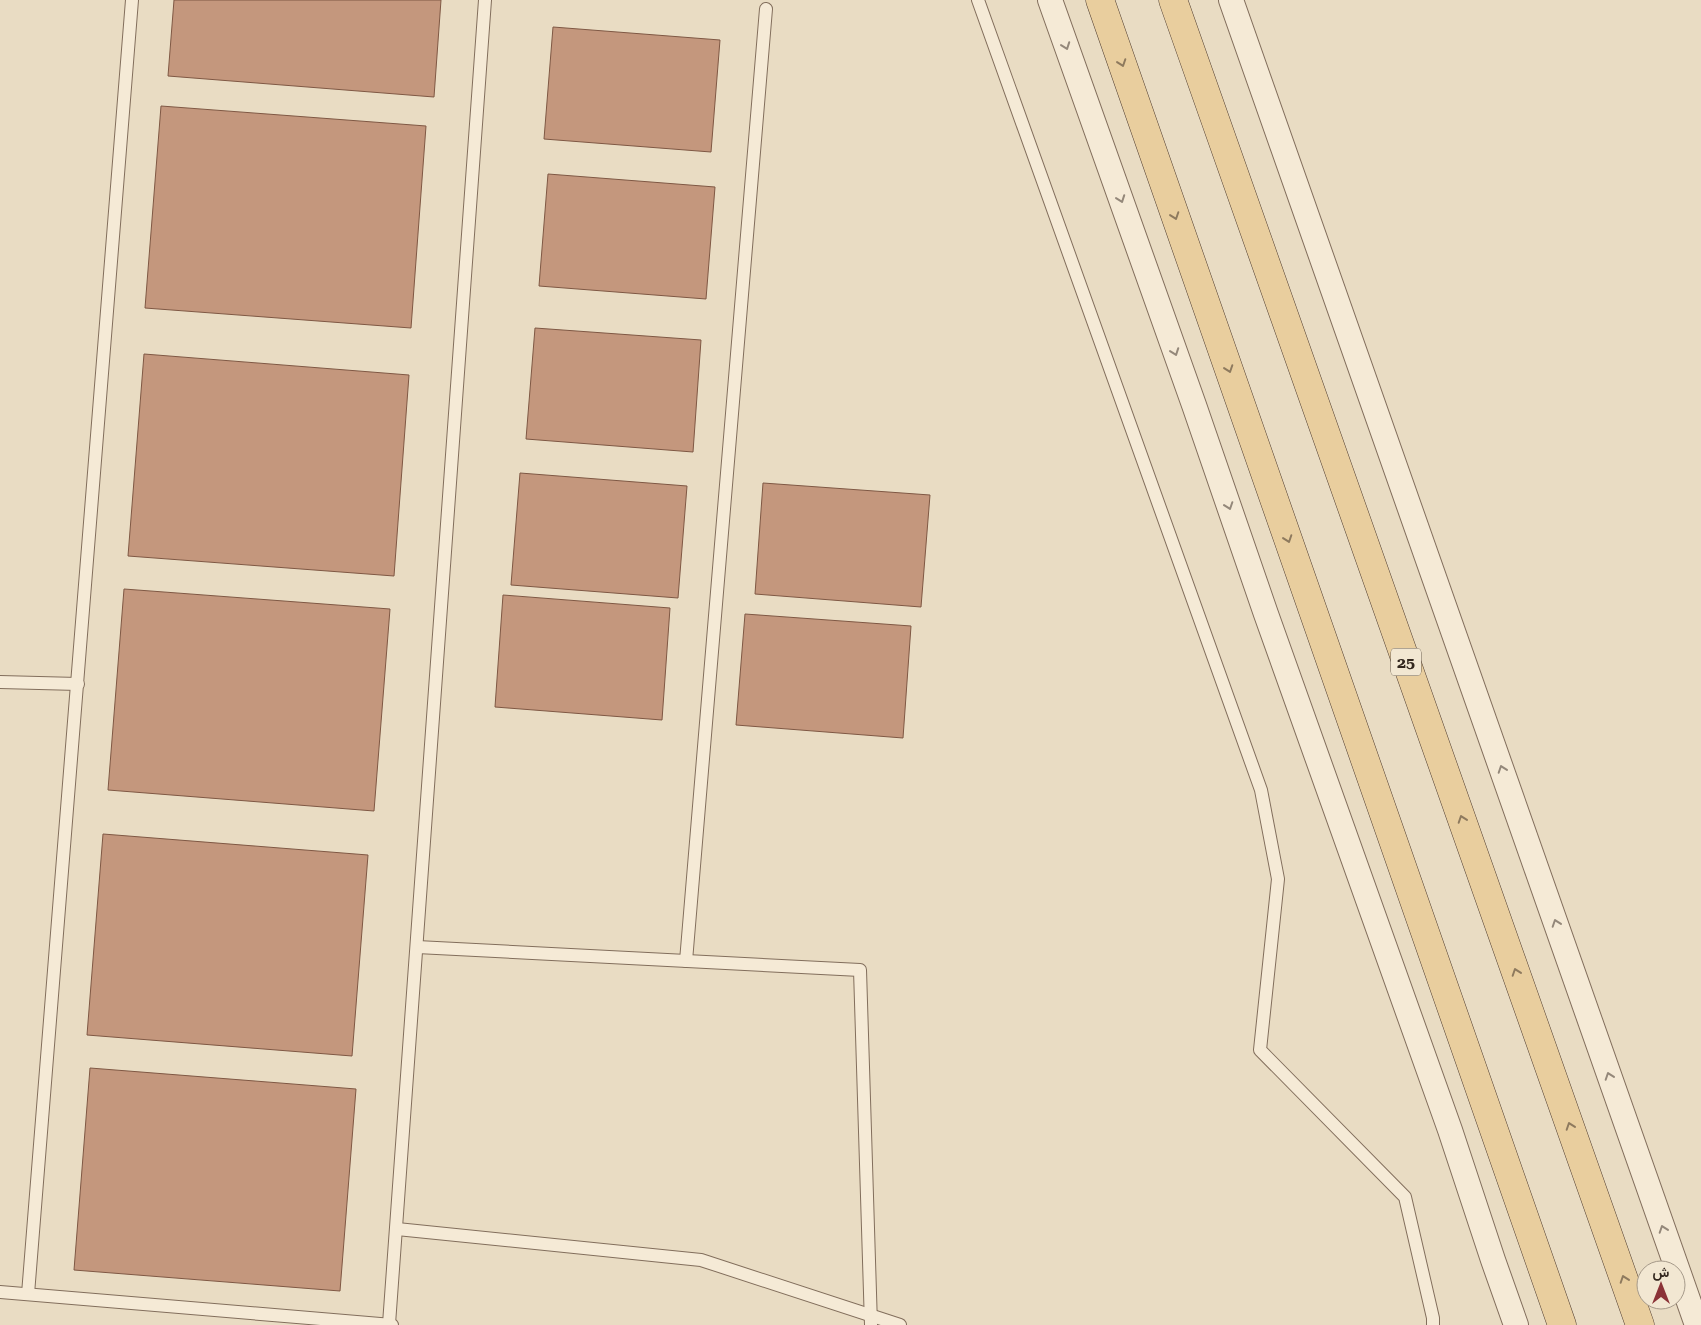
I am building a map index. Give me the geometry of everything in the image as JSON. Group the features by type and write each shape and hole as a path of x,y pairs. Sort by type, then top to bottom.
{"main road":[{"path":"1100,0 1562,1325"},
{"name":"25","path":"1173,0 1640,1325"}],"street":[{"path":"1050,0 1450,1130 1516,1325"},
{"path":"1231,0 1697,1325"}],"lane":[{"path":"28,1294 132,0"},
{"path":"0,1292 391,1325 396,1229 485,0"},
{"path":"978,0 1261,790 1278,879 1260,1050 1406,1197 1433,1325"},
{"path":"686,961 766,9"},
{"path":"0,682 78,684"},
{"path":"417,947 860,970 870,1320"},
{"path":"396,1229 701,1260 870,1320 900,1325"}],"building":[{"path":"174,0 441,0 434,97 168,76"},
{"path":"553,27 720,40 711,152 544,139"},
{"path":"161,106 426,126 411,328 145,308"},
{"path":"548,174 715,187 706,299 539,286"},
{"path":"535,328 701,340 693,452 526,439"},
{"path":"144,354 409,375 394,576 128,556"},
{"path":"520,473 687,486 678,598 511,585"},
{"path":"763,483 930,495 921,607 755,594"},
{"path":"124,589 390,609 374,811 108,790"},
{"path":"503,595 670,608 662,720 495,707"},
{"path":"745,614 911,626 903,738 736,725"},
{"path":"103,834 368,855 352,1056 87,1035"},
{"path":"90,1068 356,1089 340,1291 74,1270"}]}
